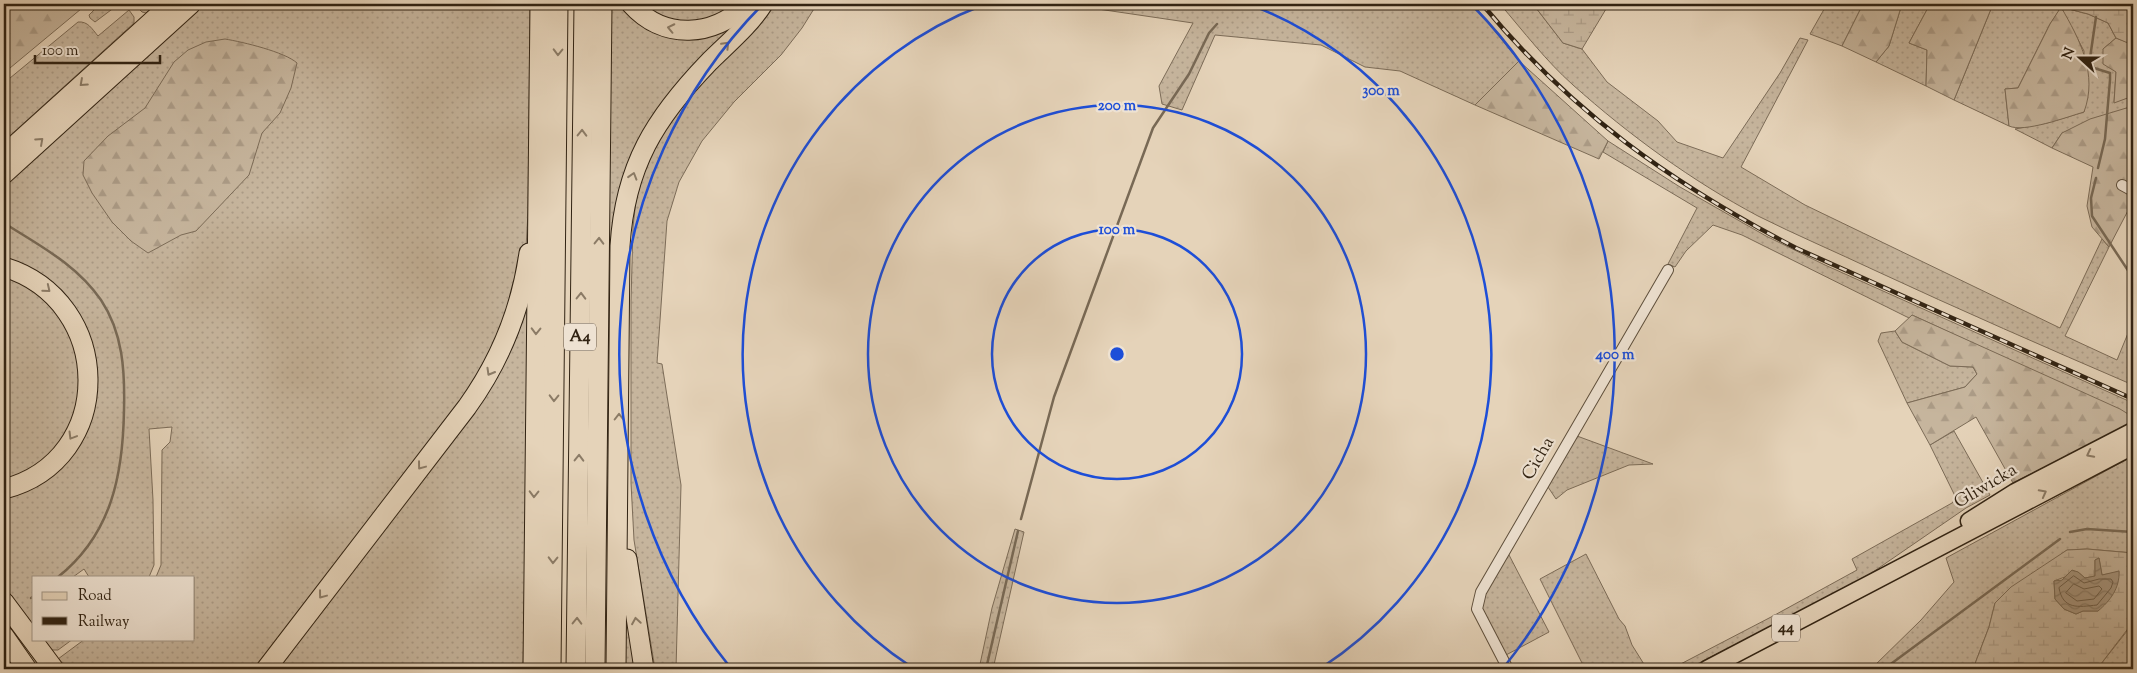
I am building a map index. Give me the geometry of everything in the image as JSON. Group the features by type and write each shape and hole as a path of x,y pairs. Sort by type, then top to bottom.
{"highway":[{"path":"4,155 171,4"},
{"path":"4,174 191,4"},
{"path":"533,669 540,4"},
{"name":"A4","path":"552,669 558,4"},
{"name":"A4","path":"576,669 584,4"},
{"path":"595,665 602,4"},
{"path":"631,4 638,12 650,20 661,25 685,30 704,29 723,23 747,4"},
{"path":"616,669 620,246 622,220 633,174 641,152 666,110 681,91 750,20 763,4"},
{"path":"266,669 476,394 496,362 512,322 521,289 527,262 538,177"},
{"path":"4,267 23,274 40,284 56,297 68,312 84,346 88,382 83,413 75,432 61,453 40,472 19,484 4,489"},
{"path":"619,483 630,586 644,669"},
{"path":"4,602 32,640"},
{"path":"4,636 27,669"},
{"path":"32,640 54,669"}],"main road":[{"name":"Gliwicka","path":"1866,587 2014,492 2133,431"},
{"name":"Gliwicka","path":"1707,669 2133,446"}],"street":[{"path":"2122,185 2133,192"},
{"name":"Cicha","path":"1508,669 1477,609 1481,592 1668,270"}],"green space":[{"path":"4,4 87,4 4,73"},
{"path":"100,4 119,4 95,22 89,15"},
{"path":"134,4 156,4 146,13 142,12"},
{"path":"201,4 530,4 526,248 519,283 481,376 258,669 65,669 58,659 84,640 195,640 195,576 156,576 161,565 162,450 170,442 172,427 149,429 154,565 149,576 88,576 84,569 74,576 32,576 32,625 4,588 4,494 80,431 83,331 4,263 4,181"},
{"path":"609,4 622,4 648,26 740,19 633,161 610,549 606,486"},
{"path":"640,4 736,4 702,24 664,21"},
{"path":"768,4 817,4 802,28 781,55 734,102 702,141 679,182 667,221 657,363 662,364 681,485 676,669 655,669 634,540 631,483 631,301 633,227 637,191 648,153 672,111"},
{"path":"1064,4 1473,4 1519,61 1475,105 1400,71 1365,67 1321,45 1215,35 1182,110 1162,104 1159,86 1193,23"},
{"path":"1500,4 1533,4 1563,43 1582,49 1607,82 1658,121 1677,142 1723,158 1780,73 1800,38 1808,40 1741,167 1805,205 2060,328 2102,239 2109,247 2065,336 2117,360 2133,321 2133,385 1787,230 1709,188 1616,122 1573,85 1544,56"},
{"path":"1533,4 1609,4 1582,49 1563,43"},
{"path":"1827,4 1863,4 1842,46 1810,34"},
{"path":"1863,4 1902,4 1889,46 1876,62 1842,46"},
{"path":"1902,4 1930,4 1909,43 1927,50 1926,86 1876,62 1889,46"},
{"path":"1930,4 1993,4 1954,100 1926,86 1927,50 1909,43"},
{"path":"1993,4 2059,4 2061,7 2088,14 2108,23 2116,38 2103,49 2116,72 2114,102 2133,96 2133,106 2062,133 2052,148 2015,129 2047,123 2084,112 2084,51 2061,8 2050,24 2018,88 2005,89 2009,126 1954,100"},
{"path":"2059,4 2133,4 2133,66 2130,61 2128,43 2116,38 2108,23 2088,14 2061,7"},
{"path":"2061,7 2075,32 2088,71 2088,98 2084,112 2035,126 2016,128 2009,126 2005,89 2018,88 2050,24"},
{"path":"129,10 134,17 134,23 4,141 4,83 78,22 87,24 98,36"},
{"path":"2116,38 2129,43 2130,61 2133,66 2133,96 2114,103 2116,72 2103,64 2103,49"},
{"path":"225,39 274,51 297,63 291,88 280,113 262,133 249,175 196,231 181,235 148,253 131,241 112,222 92,193 83,175 84,161 108,136 145,108 174,62 188,50 206,42"},
{"path":"1519,61 1608,141 1599,159 1475,105"},
{"path":"2133,106 2133,201 2109,247 2092,227 2087,206 2093,167 2052,148 2062,133 2090,119"},
{"path":"1608,141 1680,187 1766,236 1825,265 2133,403 2133,417 1912,315 1909,318 1742,235 1713,225 1686,251 1675,267 1668,264 1697,208 1603,152"},
{"path":"4,273 30,284 65,318 81,363 77,410 64,438 42,463 4,483"},
{"path":"530,301 523,669 272,669 477,403 527,302"},
{"path":"1912,315 2120,409 2133,417 2133,422 2013,483 1976,417 1930,445 1907,403 1965,387 1977,374 1973,367 1950,366 1902,342 1895,331"},
{"path":"1895,331 1902,342 1950,366 1973,367 1977,374 1965,387 1907,403 1878,341 1881,333"},
{"path":"1954,431 1990,495 1966,508 1854,585 1687,669 1671,669 1857,570 1852,559 1952,503 1956,498 1930,445"},
{"path":"1577,436 1653,464 1629,465 1567,490 1556,499 1546,484"},
{"path":"2133,456 2133,553 2087,549 2067,550 1995,603 1989,627 1973,669 1871,669 1921,620 1954,582 1946,558"},
{"path":"1015,529 1024,532 993,669 979,669 992,608"},
{"path":"2087,549 2133,553 2133,622 2097,669 1973,669 1989,627 1995,603 2011,587 2067,550","holes":["2099,558 2102,575 2119,572 2098,611 2083,611 2076,614 2064,609 2055,599 2054,581 2078,572 2085,578 2095,576 2095,560"]},
{"path":"1508,553 1549,632 1506,655 1479,609 1484,592"},
{"path":"1586,554 1619,619 1625,626 1632,645 1647,669 1585,669 1540,579"},
{"path":"620,567 640,669 620,669"},
{"path":"2133,622 2133,669 2097,669 2131,626"},
{"path":"43,640 72,640 58,650 50,650"}],"water":[{"path":"2099,558 2102,575 2119,571 2118,583 2110,598 2098,611 2083,611 2076,614 2064,609 2055,599 2054,581 2062,580 2072,570 2085,578 2095,576 2095,560"}],"waterway":[{"path":"1221,7 1226,4"},
{"path":"2096,17 2090,58 2094,68 2110,73 2105,139 2098,168"},
{"path":"1021,519 1054,397 1153,128 1189,74 1209,33 1217,24"},
{"path":"2096,178 2091,198 2092,216 2133,278"},
{"path":"4,223 57,257 91,287 101,300 114,326 121,353 124,381 124,410 121,457 117,480 111,501 91,542 59,576"},
{"path":"2070,532 2087,529 2133,532"},
{"path":"986,669 1018,531"},
{"path":"1884,669 2060,539"}],"railway":[{"path":"1482,4 1551,79 1588,112 1626,143 1707,198 1796,248 2133,399"}]}
